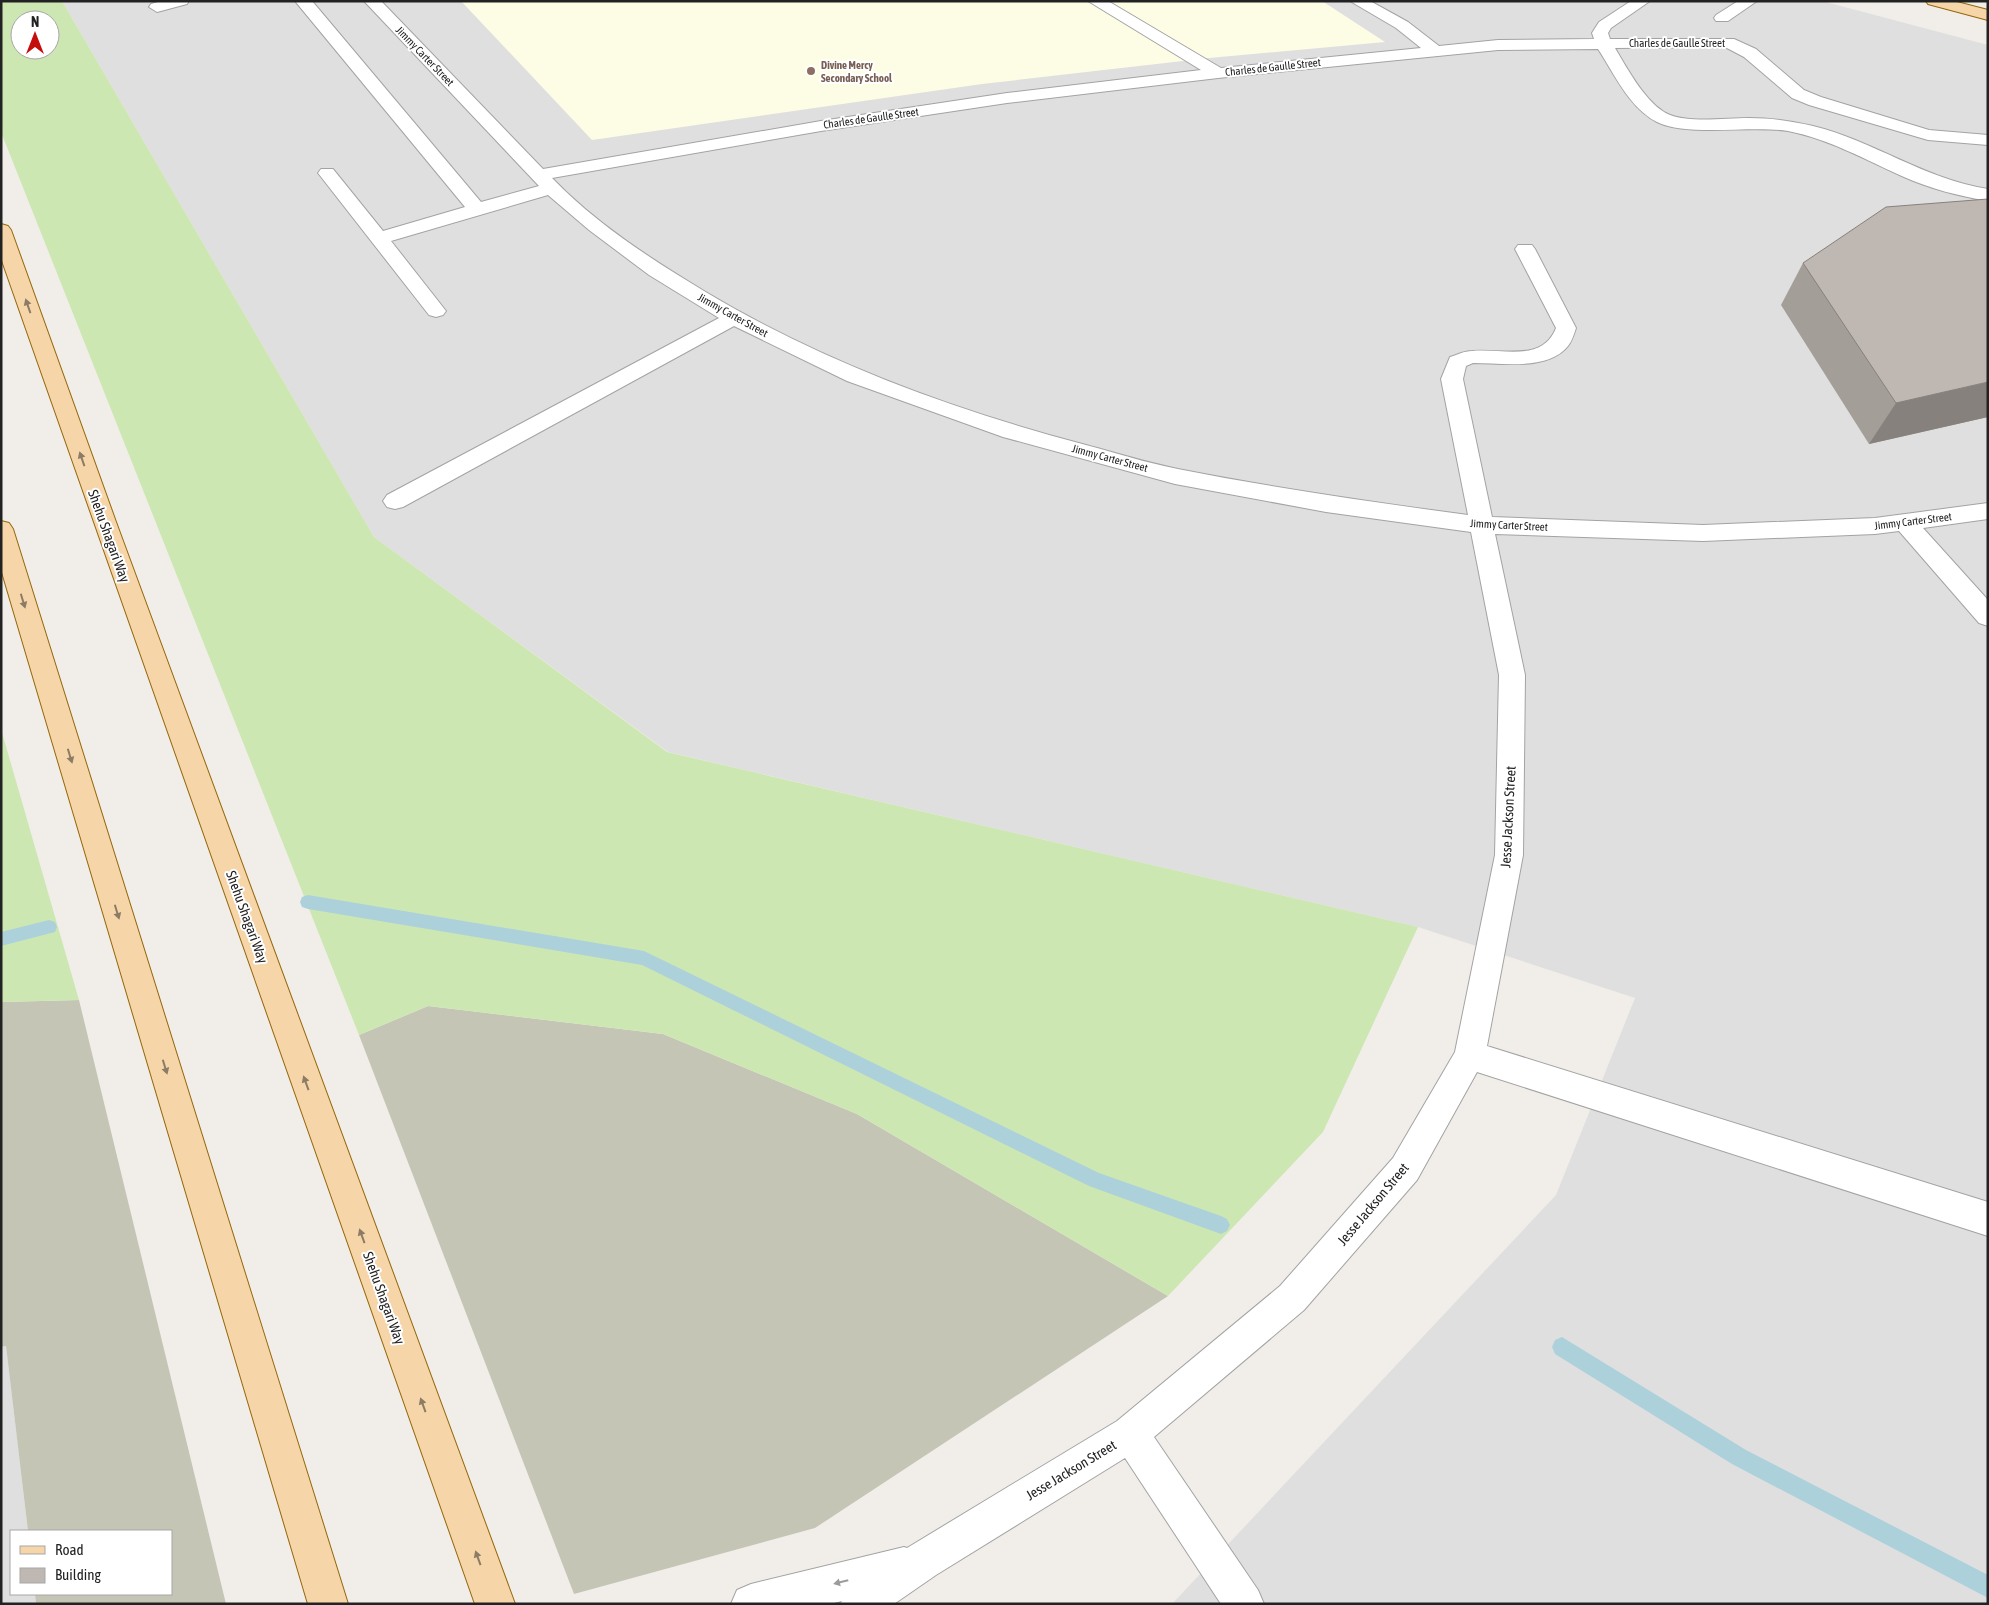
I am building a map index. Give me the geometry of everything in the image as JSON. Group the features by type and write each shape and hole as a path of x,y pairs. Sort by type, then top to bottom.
{"main road":[{"path":"1934,1 1988,15"},
{"name":"Shehu Shagari Way","path":"1,230 104,522 495,1604"},
{"path":"5,542 328,1604"}],"street":[{"path":"157,7 181,1"},
{"path":"303,1 477,209"},
{"path":"1096,1 1218,73"},
{"path":"1358,1 1402,25 1434,50"},
{"path":"1642,1 1605,25 1600,32 1603,43 1647,108 1664,120 1700,124 1771,124 1812,131 1834,138 1945,186 1988,195"},
{"path":"1722,18 1749,1"},
{"name":"Jimmy Carter Street","path":"381,4 546,181 596,226 656,270 734,318 856,376 1010,432 1175,476 1326,504 1482,525 1703,533 1874,526 1988,511"},
{"name":"Charles de Gaulle Street","path":"379,238 477,209 546,181 841,123 1007,98 1218,73 1498,44 1728,42 1750,53 1798,94 1815,101 1928,135 1988,140"},
{"path":"327,173 436,311"},
{"name":"Jesse Jackson Street","path":"860,1604 922,1561 1130,1434 1292,1298 1405,1169 1470,1055 1509,855 1512,675 1452,379 1457,362 1471,357 1530,357 1549,352 1560,343 1566,328 1525,249"},
{"path":"395,502 734,318"},
{"path":"1905,522 1988,617"},
{"path":"1470,1055 1988,1219"},
{"path":"1130,1434 1244,1604"},
{"path":"752,1604 922,1561"}],"shaded area":[{"path":"62,1 1822,1 1988,45 1988,1604 1172,1604 1556,1195 1635,998 1418,927 668,752 374,537"},
{"name":"Divine Mercy Secondary School","path":"461,1 1322,1 1385,42 1209,58 982,84 592,140"},
{"path":"79,1000 226,1604 36,1604 35,1595 172,1595 172,1530 28,1530 6,1346 1,1347 1,1002"},
{"path":"428,1006 663,1034 857,1114 1168,1296 815,1528 574,1594 359,1035"},
{"path":"6,1346 28,1530 10,1530 10,1595 35,1595 36,1604 1,1604 1,1347"}],"green space":[{"path":"1,1 62,1 374,537 667,752 1418,927 1323,1132 1168,1296 857,1114 663,1034 428,1006 359,1035 1,132"},
{"path":"1,729 79,1000 1,1002"}],"building":[{"path":"1988,199 1988,382 1896,403 1803,263 1886,207"}],"waterway":[{"path":"308,902 644,958 1095,1180 1221,1225"},
{"path":"1,939 49,927"},
{"path":"1562,1347 1739,1457 1988,1587"}],"place":[{"name":"Divine Mercy Secondary School","path":"811,71"}]}
